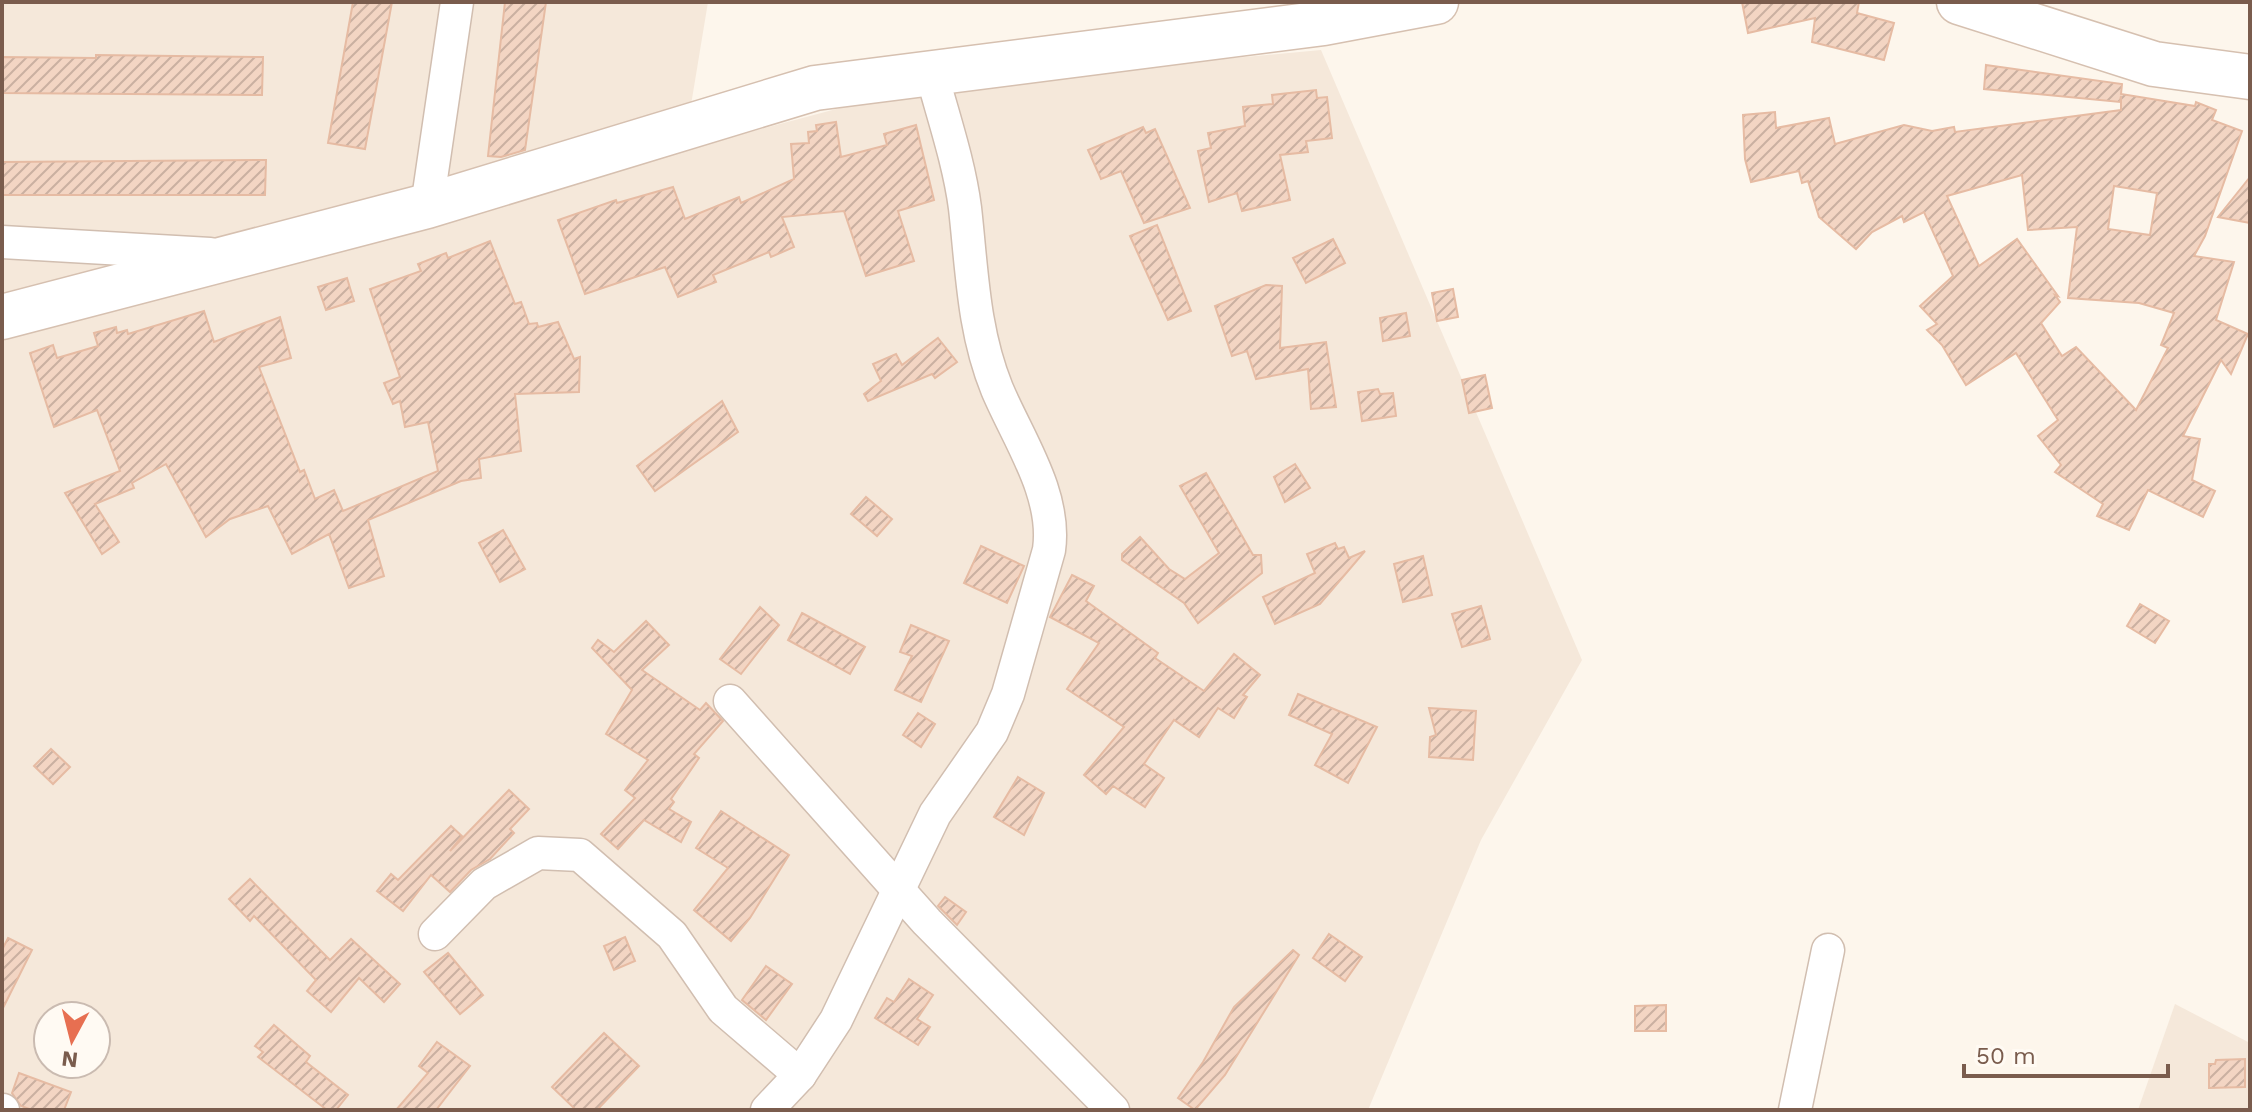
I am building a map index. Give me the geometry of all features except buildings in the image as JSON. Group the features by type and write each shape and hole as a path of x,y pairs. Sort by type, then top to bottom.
{"street":[{"path":"427,206 457,2"},
{"path":"2,317 427,206 815,88 1324,23 1436,2"},
{"path":"1959,2 2154,64 2250,77"},
{"path":"767,1110 800,1075 836,1020 897,887 935,814 992,732 1008,694 1053,527 1046,499 996,385 976,320 962,188 931,71"},
{"path":"2,242 235,255"},
{"path":"730,701 897,887 1113,1110"},
{"path":"435,934 484,884 538,853 580,855 672,935 723,1009 800,1075"},
{"path":"1795,1110 1828,950"}],"shaded area":[{"path":"2,2 708,2 689,117 2,309"},
{"path":"1321,50 1582,660 1481,840 1368,1110 2,1110 2,331 919,87"},
{"path":"2175,1004 2250,1043 2250,1110 2138,1110"}]}
